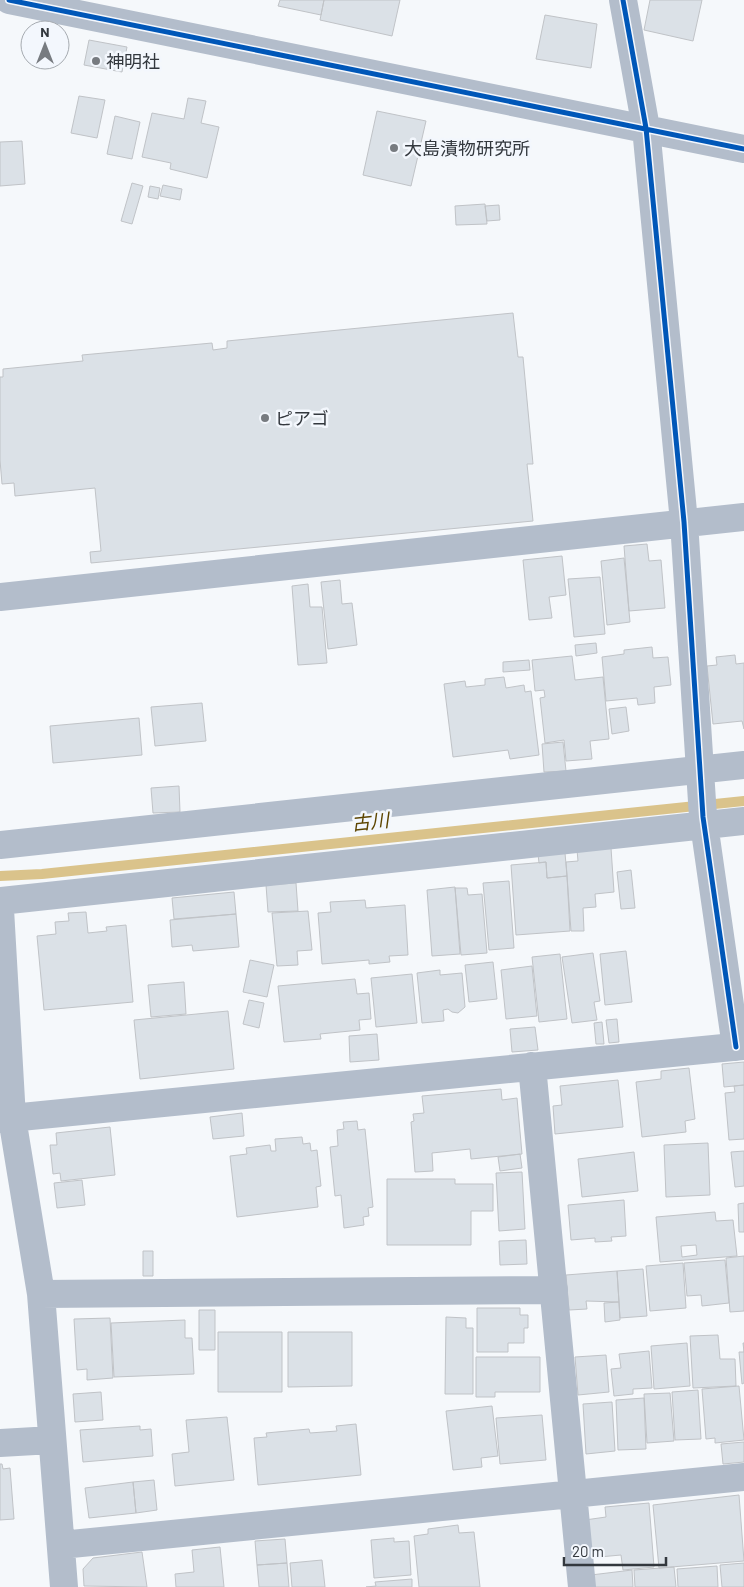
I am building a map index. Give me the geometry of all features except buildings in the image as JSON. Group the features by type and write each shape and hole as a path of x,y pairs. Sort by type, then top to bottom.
{"street":[{"path":"9,0 744,149"},
{"path":"6,1119 740,1046 703,821 684,522 646,128 623,0"},
{"path":"0,597 744,517"},
{"path":"0,845 699,775 744,766"},
{"path":"0,901 703,821 744,821"},
{"path":"0,909 6,1119 41,1294 64,1587"},
{"path":"532,1066 582,1587"},
{"path":"41,1294 554,1290"},
{"path":"0,1443 52,1440"},
{"path":"61,1545 744,1477"}],"waterway":[{"name":"古川","path":"0,876 42,874 744,801"}],"cycle path":[{"path":"9,0 744,149"},
{"path":"623,0 646,128 684,522 703,817 736,1047"}],"place":[{"name":"神明社","path":"96,61"},
{"name":"大島漬物研究所","path":"394,148"},
{"name":"ピアゴ","path":"265,418"}]}
